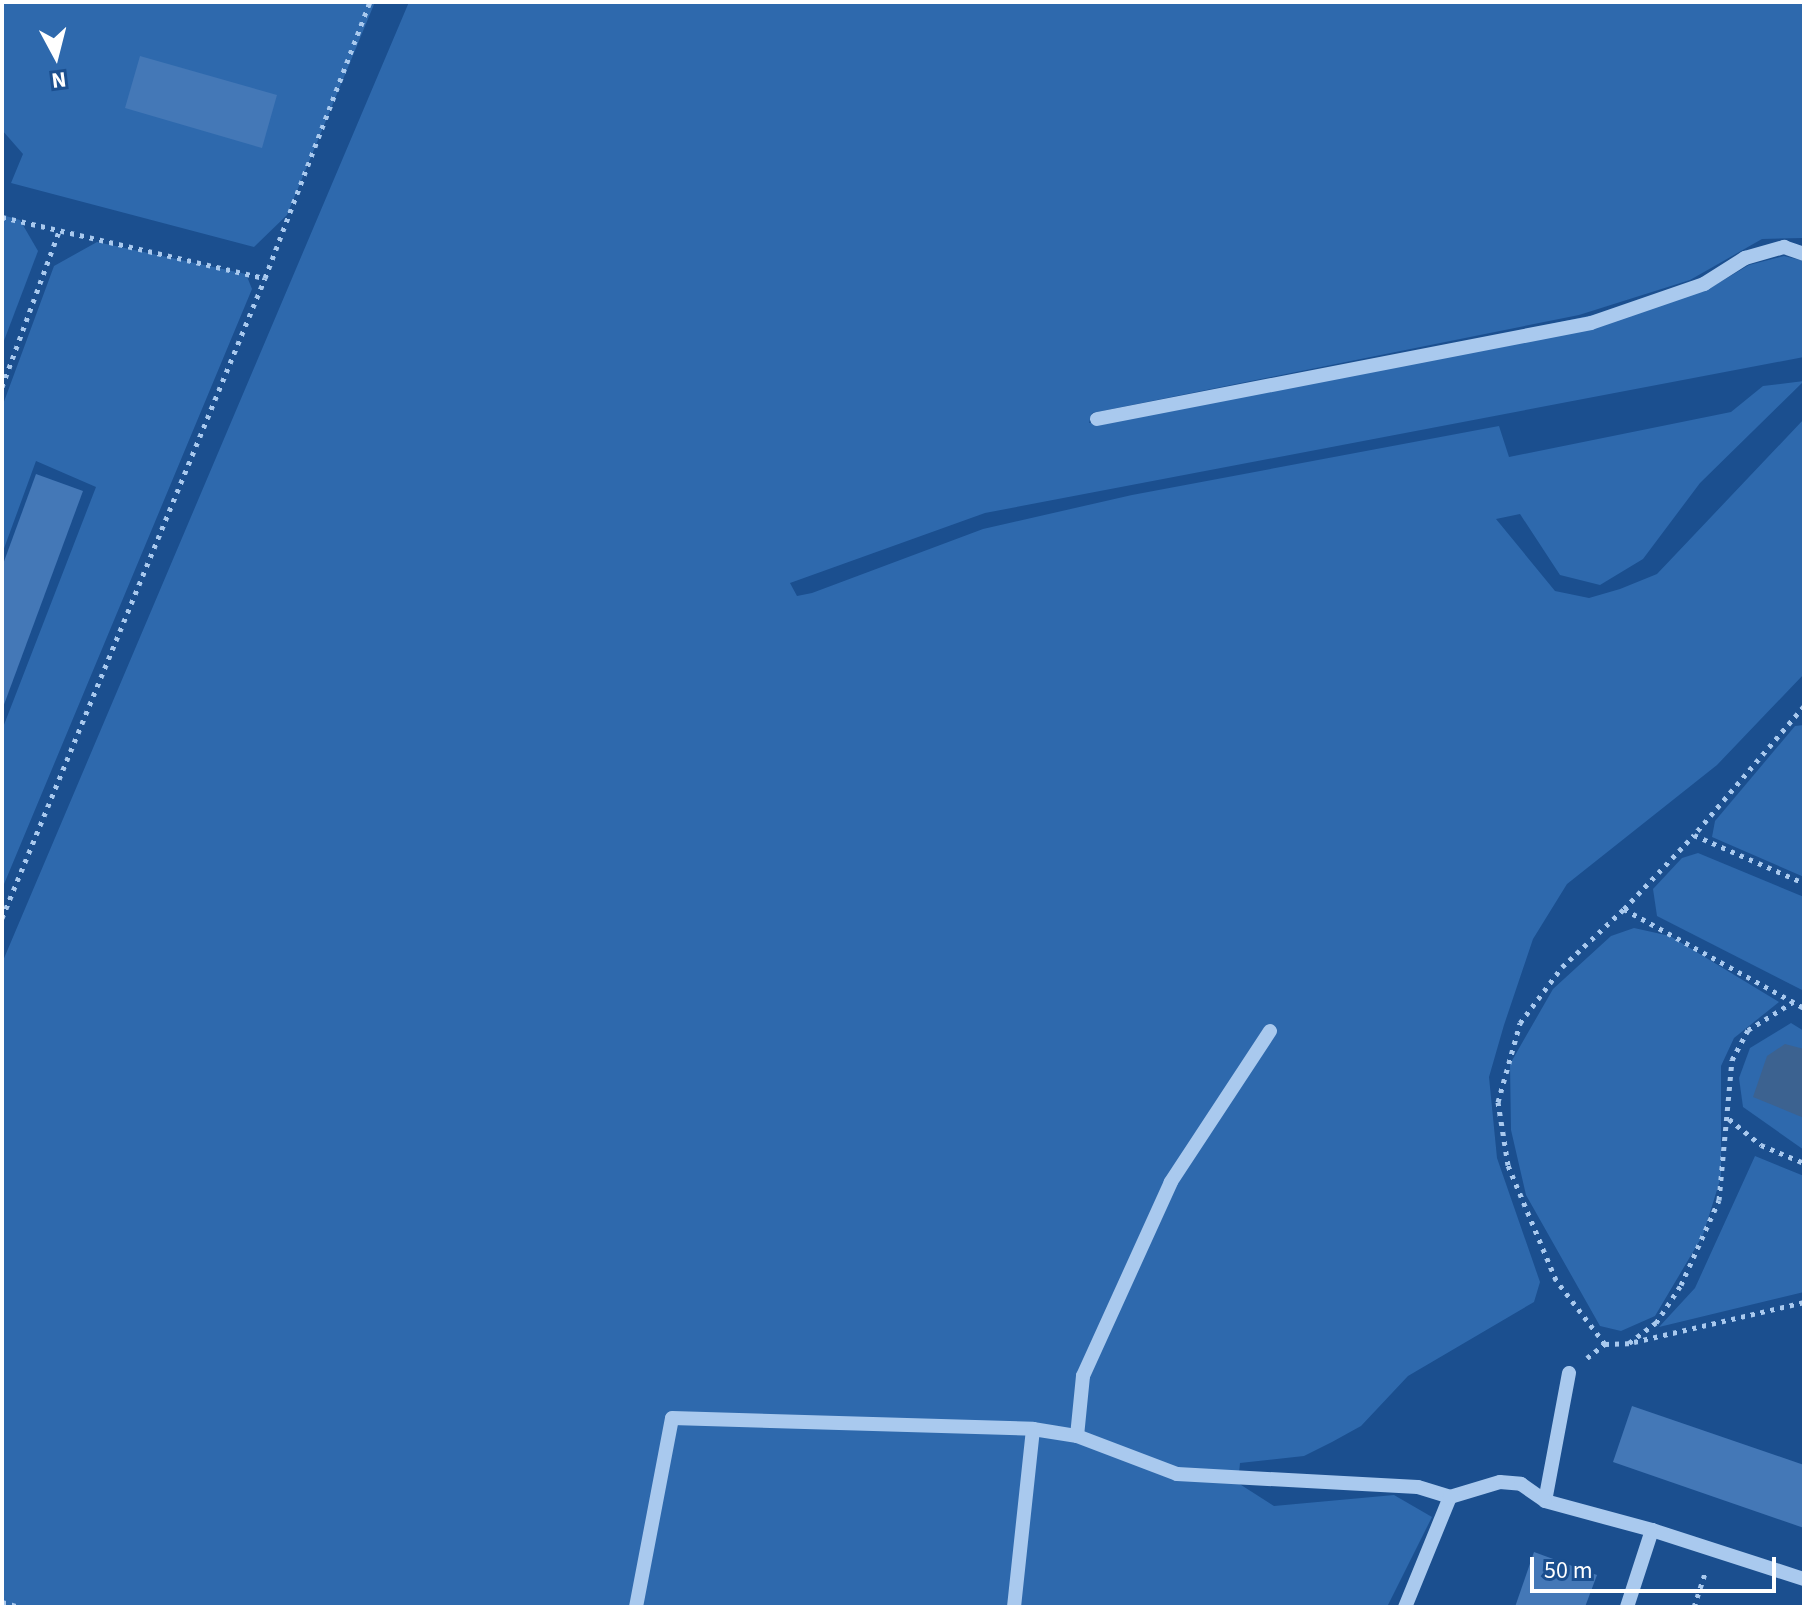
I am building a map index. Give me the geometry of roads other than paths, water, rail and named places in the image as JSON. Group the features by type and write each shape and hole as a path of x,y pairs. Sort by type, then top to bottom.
{"lane":[{"path":"1097,419 1591,323 1704,284 1745,258 1784,247 1804,254"},
{"path":"1077,1436 1083,1376 1171,1182 1270,1031"},
{"path":"1545,1501 1569,1373"},
{"path":"636,1607 672,1418 1033,1429 1077,1436 1177,1474 1418,1487 1450,1497 1500,1482 1521,1484 1545,1501 1652,1530 1804,1579"},
{"path":"1014,1607 1033,1429"},
{"path":"1405,1607 1450,1497"},
{"path":"1627,1607 1652,1530"}]}
